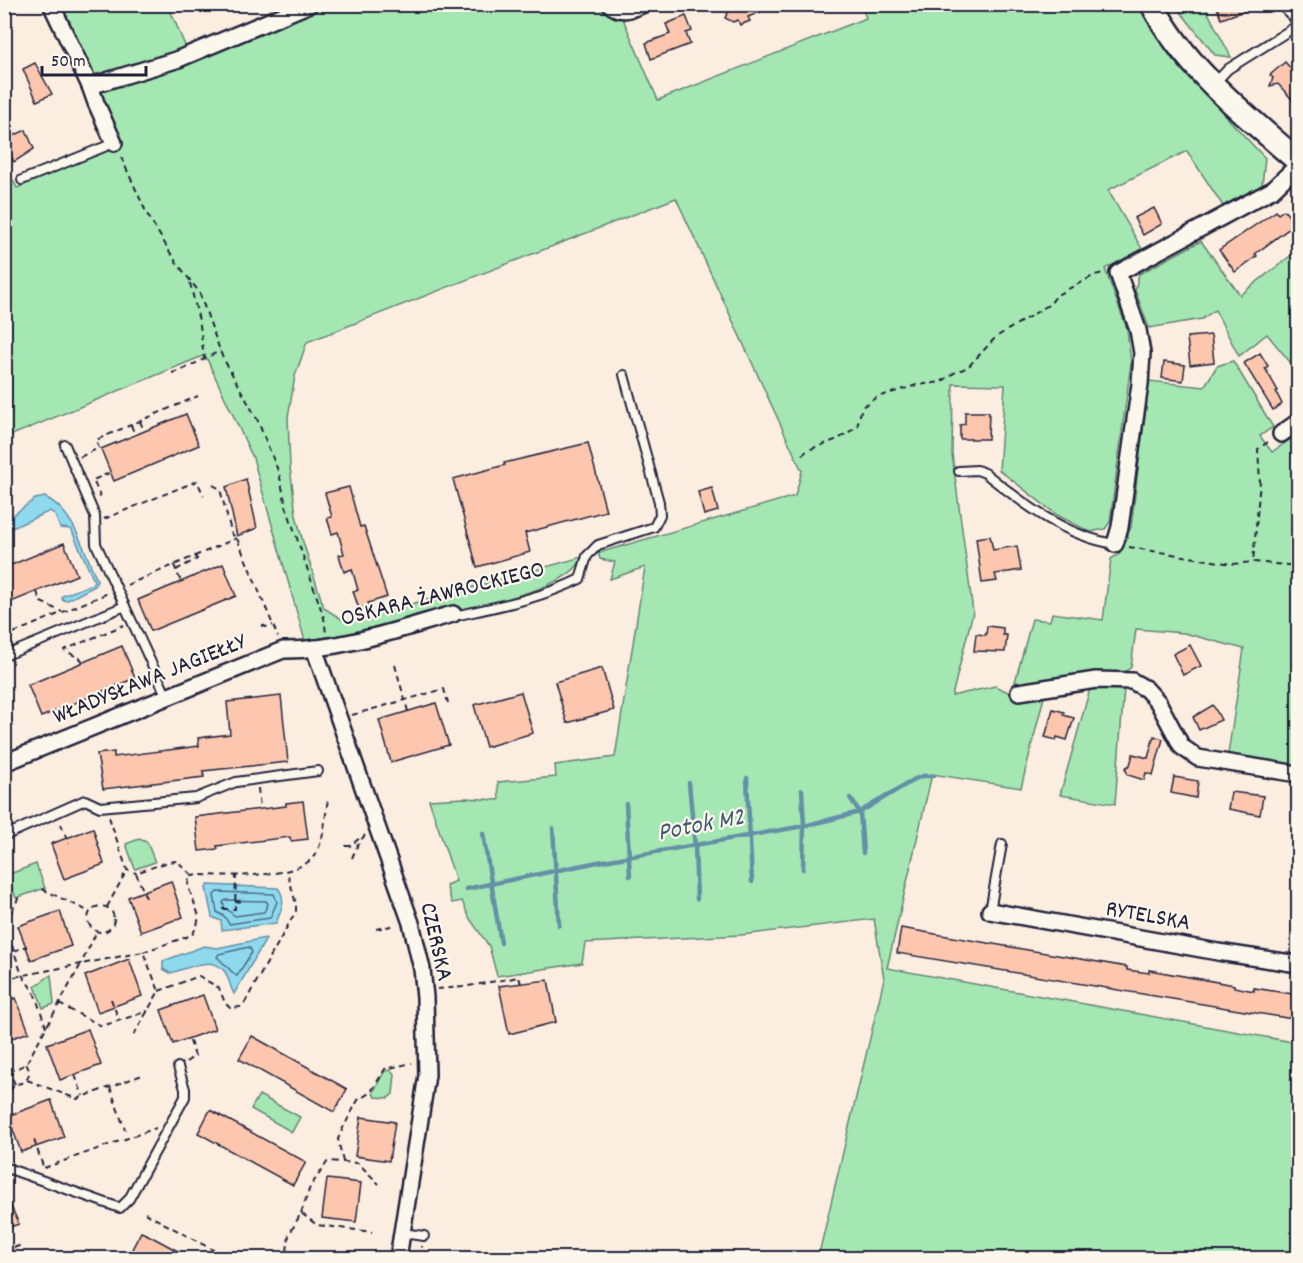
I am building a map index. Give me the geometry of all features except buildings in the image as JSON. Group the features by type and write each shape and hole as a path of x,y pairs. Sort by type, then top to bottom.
{"street":[{"path":"51,4 114,143"},
{"path":"90,86 176,60 310,4"},
{"path":"612,6 628,11 644,4"},
{"path":"1115,544 1120,527 1140,384 1142,353 1138,330 1119,273 1272,190 1299,163 1213,86 1185,55 1152,4"},
{"path":"1281,435 1299,422"},
{"name":"OSKARA ŻAWROCKIEGO","path":"314,648 388,633 453,614"},
{"name":"WŁADYSŁAWA JAGIEŁŁY","path":"4,763 283,650 314,648"},
{"name":"CZERSKA","path":"314,648 411,923 422,969 428,1040 427,1075 398,1258"},
{"path":"1019,692 1096,680 1132,681 1146,689 1158,702 1182,747 1198,758 1299,774"},
{"name":"RYTELSKA","path":"990,912 1299,964"}],"lane":[{"path":"1213,86 1228,69 1299,23 1280,4"},
{"path":"22,180 114,143"},
{"name":"OSKARA ŻAWROCKIEGO","path":"453,614 459,615 517,602 561,589 580,579 587,556 598,545 654,527 660,515 659,502 624,375"},
{"path":"65,445 96,516 96,544 166,697"},
{"path":"959,471 985,472 1029,508 1084,537 1115,544"},
{"path":"4,656 125,606"},
{"path":"4,836 85,800 105,807 195,798 236,782 318,771"},
{"path":"990,912 1002,844"},
{"path":"4,1167 120,1208 129,1199 185,1097 185,1089 178,1067"},
{"path":"401,1233 424,1236"}],"path":[{"path":"114,143 147,214 199,292 220,351 257,419 279,473 286,506 324,618"},
{"path":"801,456 808,450 838,439 857,427 862,406 877,397 917,385 941,382 968,367 996,337 1050,304 1057,295 1095,275 1109,272 1119,273"},
{"path":"189,280 200,325 204,358"},
{"path":"172,373 220,351"},
{"path":"81,457 99,448 96,440 198,396"},
{"path":"140,421 144,431"},
{"path":"131,425 135,435"},
{"path":"1253,562 1260,481 1258,449 1281,435"},
{"path":"95,498 100,496 93,480 109,473"},
{"path":"102,515 104,519 197,481 204,496"},
{"path":"213,485 220,489 232,535 237,538 277,635"},
{"path":"4,637 237,538"},
{"path":"1115,544 1232,564 1253,562 1299,566"},
{"path":"176,570 197,559 195,556"},
{"path":"174,565 181,582"},
{"path":"37,592 41,602 62,612"},
{"path":"82,662 81,659 64,650 132,621"},
{"path":"262,625 266,627 273,625"},
{"path":"395,665 409,715"},
{"path":"351,716 377,706 444,689 448,704"},
{"path":"257,780 260,809"},
{"path":"4,979 143,951 192,935 199,916 188,886 189,877 266,875 287,871 308,862 316,854 323,831 328,799"},
{"path":"105,807 127,870 107,907"},
{"path":"57,813 69,844"},
{"path":"345,846 350,846 363,836"},
{"path":"127,870 136,873 177,861 193,876"},
{"path":"132,1038 159,991 199,976 219,988 225,1003 230,1008 244,1004 296,911 287,871"},
{"path":"136,873 146,898"},
{"path":"222,909 235,909 236,875"},
{"path":"42,889 90,912"},
{"path":"19,897 5,925 22,975 34,992 46,1026"},
{"path":"235,902 243,901"},
{"path":"99,906 107,907 114,916 113,925 106,931 97,931 88,921 90,912 99,906"},
{"path":"376,929 396,924 397,927"},
{"path":"12,1071 26,1064 97,931"},
{"path":"14,951 27,946"},
{"path":"143,951 159,991"},
{"path":"437,989 463,987 519,976 521,984"},
{"path":"111,999 119,1020"},
{"path":"59,1004 102,1026 148,1011"},
{"path":"126,1019 127,1024"},
{"path":"178,1067 195,1056 189,1038"},
{"path":"343,1162 338,1139 358,1100 371,1092 385,1069 415,1062"},
{"path":"4,1099 15,1084 27,1080 30,1073 26,1064"},
{"path":"4,1067 12,1071"},
{"path":"12,1071 11,1076 15,1084"},
{"path":"27,1080 77,1099 145,1074"},
{"path":"75,1075 83,1096"},
{"path":"110,1087 125,1130"},
{"path":"44,1168 164,1125"},
{"path":"34,1140 44,1168 42,1180"},
{"path":"287,1251 290,1235 310,1187 328,1161 358,1163 379,1184"},
{"path":"145,1213 228,1258"},
{"path":"301,1213 317,1225 372,1232"},
{"path":"10,1258 6,1250 22,1245"}],"green space":[{"path":"57,5 168,5 186,48 176,55 102,79 90,73"},
{"path":"324,5 617,5 658,100 866,18 861,5 1139,5 1172,59 1265,158 1262,185 1223,206 1187,151 1108,190 1142,249 1105,269 1127,329 1131,363 1110,522 1105,529 1090,532 1057,515 999,470 1005,385 953,384 952,454 973,612 952,696 995,686 1017,696 1044,697 1021,788 932,774 887,968 1298,1043 1298,1258 818,1258 884,979 874,919 741,935 585,943 582,963 497,976 489,946 470,919 462,901 452,903 446,885 456,881 429,800 464,798 499,800 498,782 556,777 555,765 615,757 645,567 610,579 615,562 600,559 598,553 795,496 802,471 676,198 307,342 295,376 288,417 290,467 296,515 324,608 346,622 582,557 575,568 547,586 460,610 453,607 379,628 305,641 253,458 205,355 5,438 4,162 17,188 102,151 118,147 94,94"},
{"path":"1175,5 1204,5 1231,57 1215,55"},
{"path":"1201,241 1240,295 1298,250 1298,372 1267,334 1239,356 1215,310 1202,319 1149,328 1135,290 1139,274"},
{"path":"1233,361 1273,427 1260,436 1272,452 1298,434 1298,765 1228,754 1244,649 1184,633 1136,629 1131,667 1123,674 1029,685 1015,682 1032,619 1050,621 1052,613 1103,620 1111,559 1119,554 1131,527 1149,381 1204,387 1217,366"},
{"path":"1091,685 1124,688 1115,804 1060,795"},
{"path":"139,839 147,842 155,862 135,869 126,844"},
{"path":"36,864 45,888 16,898 7,875"},
{"path":"51,975 54,1004 43,1008 35,986"},
{"path":"390,1070 395,1074 393,1094 388,1098 375,1097 373,1093 384,1072"},
{"path":"259,1095 300,1117 292,1132 251,1109"}],"water":[{"path":"45,497 55,503 71,522 97,580 95,586 66,601 62,599 62,596 92,584 94,581 71,529 60,528 55,515 50,511 5,531 5,521 35,499"},
{"path":"208,885 278,888 283,901 276,923 222,930 221,921 212,917 206,888"},
{"path":"265,938 234,994 225,972 213,964 199,964 170,973 163,969 163,961 204,946 217,948"}],"waterway":[{"name":"Potok M2","path":"466,889 598,862 804,826 860,812 915,779 934,776"},
{"path":"747,778 752,882"},
{"path":"689,783 697,899"},
{"name":"Potok M2","path":"802,790 803,869"},
{"path":"850,798 860,812 863,853"},
{"path":"626,804 630,876"},
{"path":"553,828 559,925"},
{"path":"483,833 501,943"}]}
